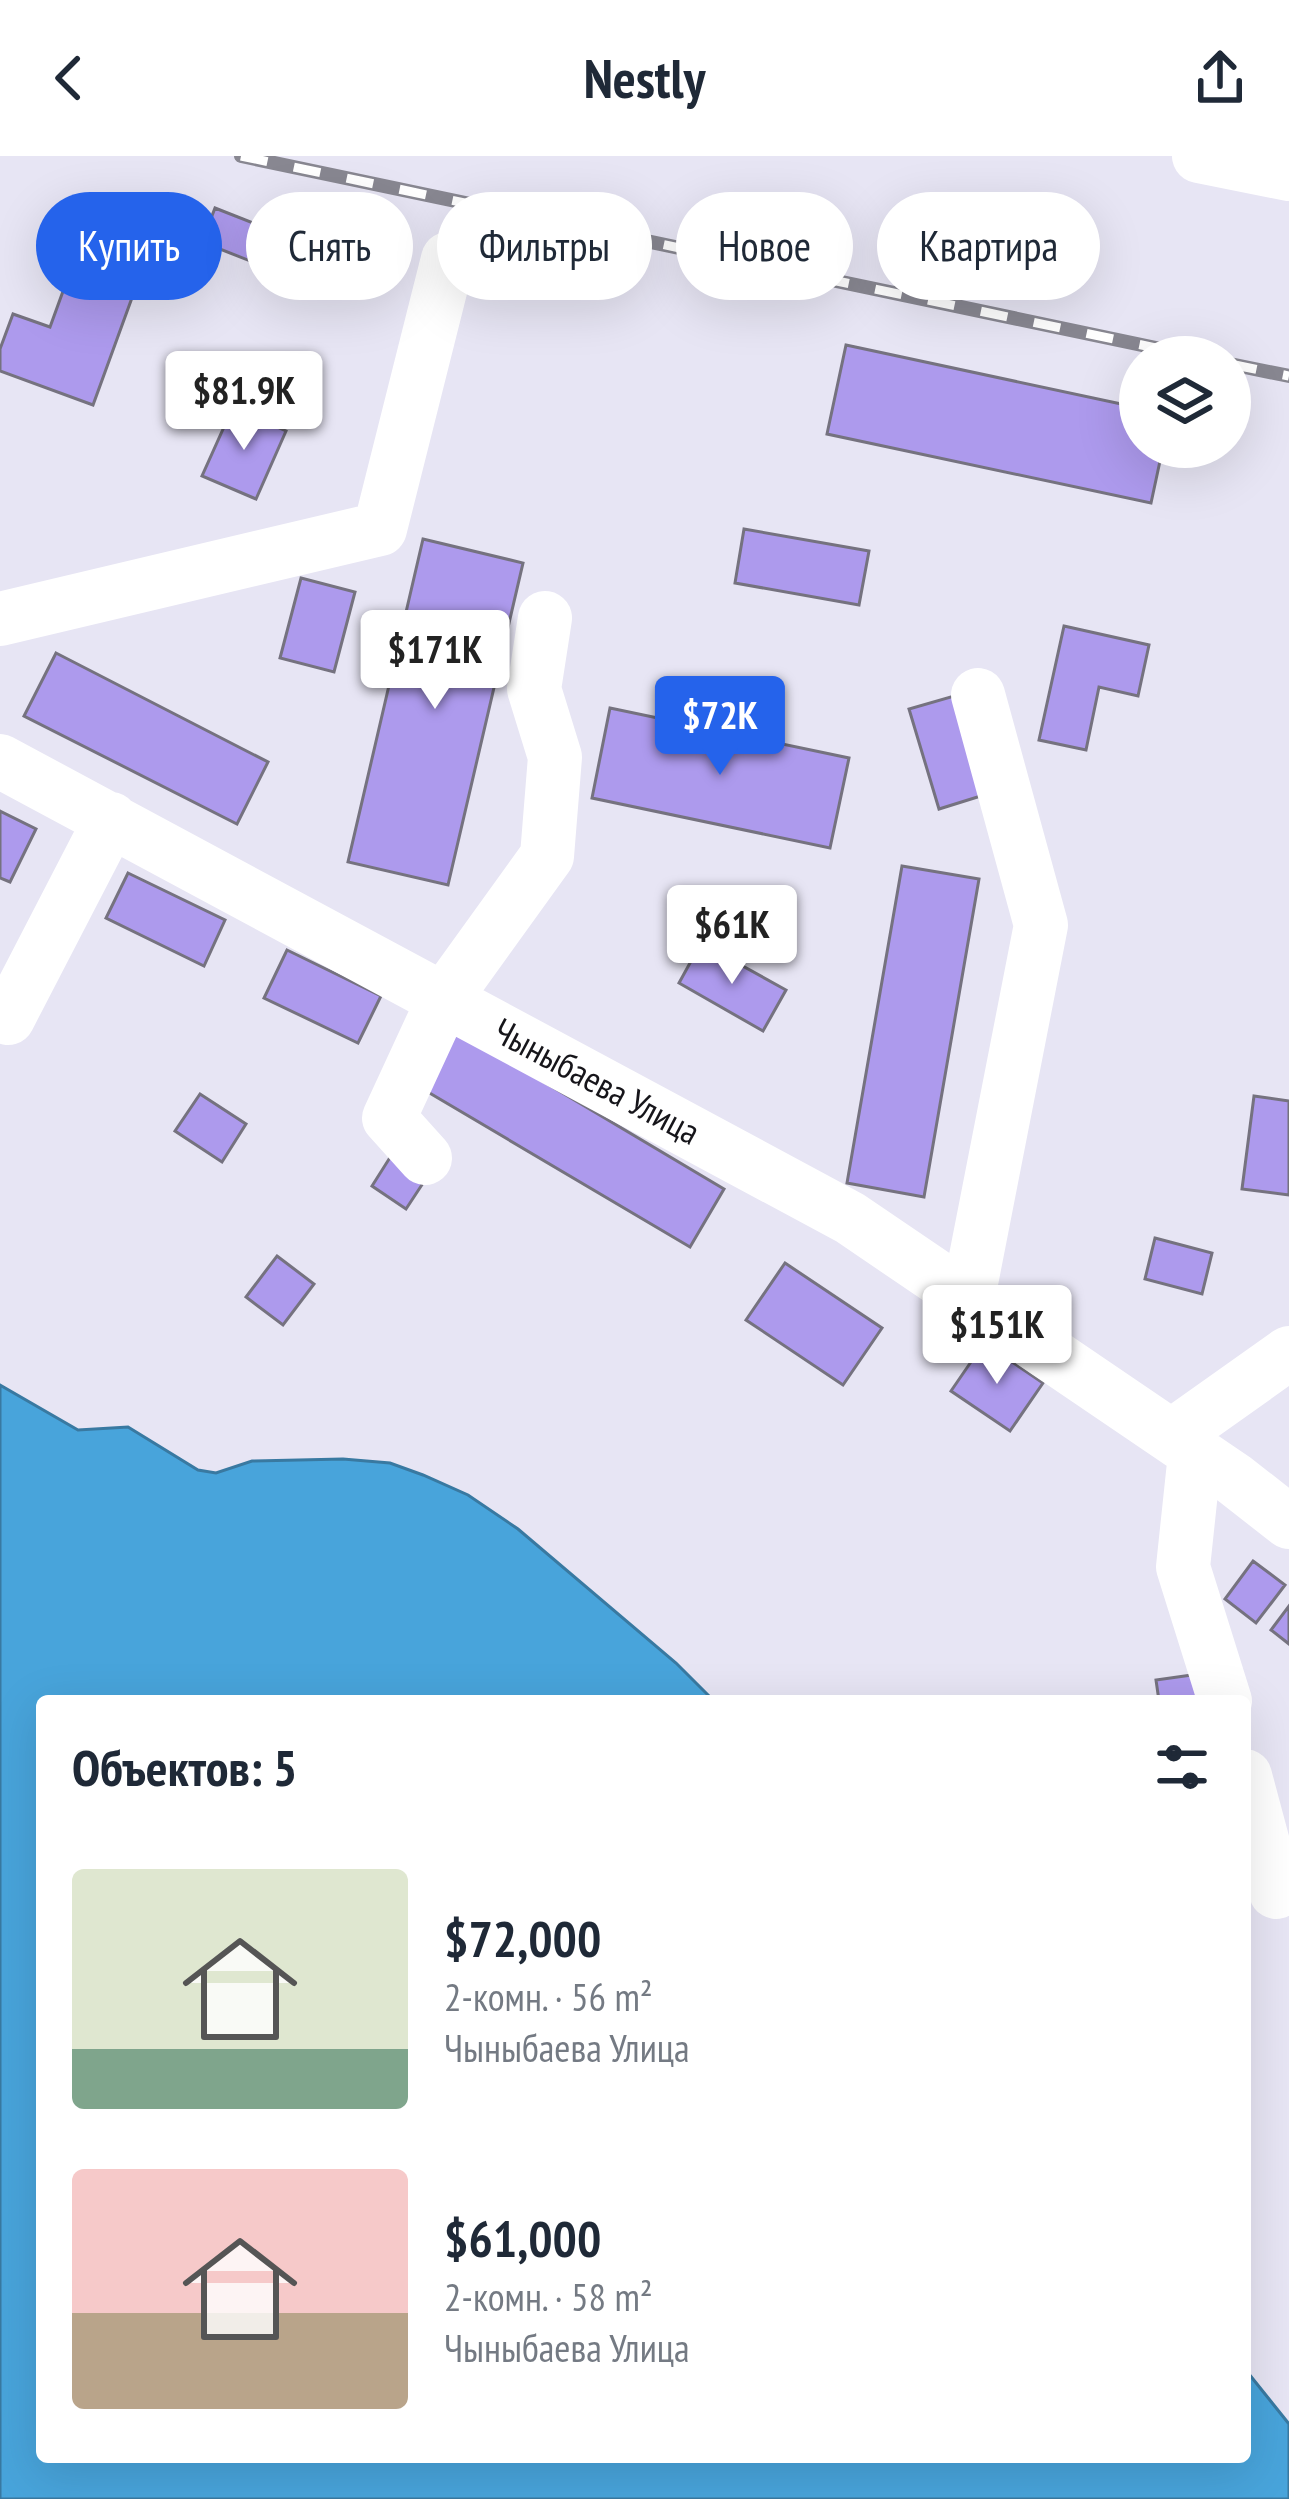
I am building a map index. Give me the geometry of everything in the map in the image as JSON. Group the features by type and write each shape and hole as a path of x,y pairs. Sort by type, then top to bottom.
{"street":[{"path":"1199,156 1289,174"},
{"path":"0,619 380,529 438,300"},
{"path":"425,1158 389,1118 444,999 547,856 556,757 534,689 544,618"},
{"path":"968,1298 1041,925 978,695"},
{"name":"Чыныбаева Улица","path":"0,761 850,1218 1289,1522"},
{"path":"8,1018 111,819"},
{"path":"1223,1695 1183,1567 1184,1445 1289,1353"},
{"path":"1251,1798 1276,1892"}],"water":[{"path":"0,1385 78,1430 128,1427 198,1470 216,1473 252,1461 343,1459 390,1463 423,1475 468,1495 518,1529 708,1695 36,1695 36,2463 1251,2463 1251,2376 1289,2424 1289,2499 0,2499"}],"building":[{"path":"222,211 246,220 246,259 222,250"},
{"path":"60,300 131,300 93,405 0,371 0,349 13,314 50,327"},
{"path":"846,345 1119,404 1119,468 1158,468 1151,503 827,434"},
{"path":"233,407 286,431 256,499 202,476"},
{"path":"744,529 869,551 859,605 735,583"},
{"path":"423,539 523,563 448,885 348,862"},
{"path":"301,578 355,592 334,672 280,658"},
{"path":"1064,626 1149,645 1138,696 1099,687 1086,750 1039,740"},
{"path":"56,653 268,762 237,824 24,716"},
{"path":"954,696 984,795 939,809 909,709"},
{"path":"610,708 849,758 830,848 592,798"},
{"path":"0,811 36,829 10,882 0,878"},
{"path":"902,866 979,879 924,1197 847,1183"},
{"path":"128,873 225,920 204,966 106,918"},
{"path":"701,943 786,990 763,1031 679,983"},
{"path":"287,950 381,996 358,1043 264,998"},
{"path":"450,1026 724,1189 690,1247 416,1085"},
{"path":"200,1094 246,1124 222,1162 175,1131"},
{"path":"1254,1096 1289,1101 1289,1195 1242,1189"},
{"path":"396,1148 431,1171 406,1209 372,1186"},
{"path":"1155,1238 1212,1253 1202,1294 1145,1279"},
{"path":"277,1256 314,1284 283,1325 246,1297"},
{"path":"785,1263 882,1328 843,1385 746,1320"},
{"path":"984,1343 1043,1383 1010,1431 951,1391"},
{"path":"1253,1561 1285,1585 1256,1623 1225,1599"},
{"path":"1289,1606 1289,1644 1271,1630"},
{"path":"1206,1673 1208,1695 1158,1695 1156,1680"}],"railway":[{"path":"241,156 1119,340"},
{"path":"1251,368 1289,376"}]}
